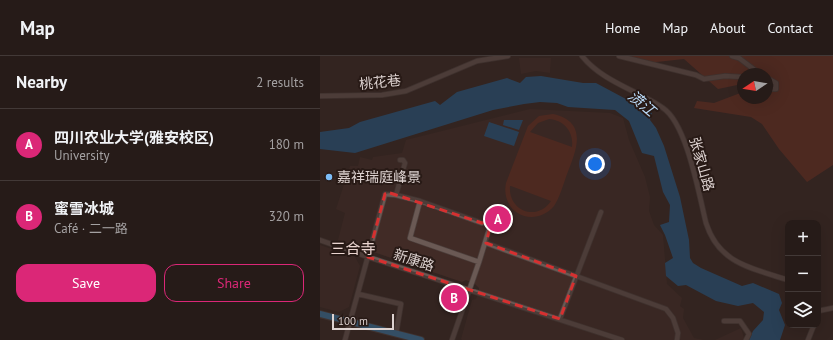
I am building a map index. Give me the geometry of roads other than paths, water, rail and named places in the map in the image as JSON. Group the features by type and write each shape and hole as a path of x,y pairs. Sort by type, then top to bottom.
{"main road":[{"path":"320,314 421,340"}],"street":[{"name":"桃花巷","path":"320,96 382,95 406,91 477,61 508,56"},
{"name":"张家山路","path":"582,56 590,66 602,75 664,109 675,119 684,140 708,228 715,244 726,255 741,265 785,279"},
{"path":"619,56 696,75 704,79 725,76 737,77"},
{"path":"732,56 739,58 752,68"},
{"path":"773,81 776,83 776,89 773,89"},
{"path":"396,195 405,163 403,160 400,160"},
{"path":"345,340 385,194 420,201 482,223 492,220 480,262 471,283 452,340"},
{"path":"420,201 410,238 480,262"},
{"path":"560,319 601,212"},
{"name":"新康路","path":"320,240 622,340"},
{"path":"486,243 666,309 672,318 678,334 677,340"},
{"path":"358,294 401,304 396,334"},
{"path":"821,310 833,308"},
{"path":"724,321 740,321 749,334 746,340"},
{"path":"808,340 813,328"}],"water":[{"name":"𣸣江","path":"541,76 583,83 596,83 652,113 650,120 656,128 664,146 680,197 689,240 690,258 693,263 701,268 742,286 753,283 779,294 782,303 779,310 785,325 780,340 749,340 753,331 763,320 764,312 753,303 738,306 716,301 686,285 678,286 666,276 665,263 673,258 660,225 669,222 670,205 663,192 654,156 642,153 629,121 615,110 568,107 557,103 540,102 524,104 493,110 355,153 320,149 320,132 349,128 360,122 435,101 440,105 457,92 507,78 520,83 526,77"},
{"path":"504,120 523,120 519,130 503,125"},
{"path":"489,122 519,132 514,146 484,136"}],"place":[{"name":"嘉祥瑞庭峰景","path":"329,177"},
{"name":"四川农业大学(雅安校区)","path":"498,219"},
{"name":"蜜雪冰城","path":"454,298"}],"district":[{"name":"三合寺","path":"353,248"}]}
